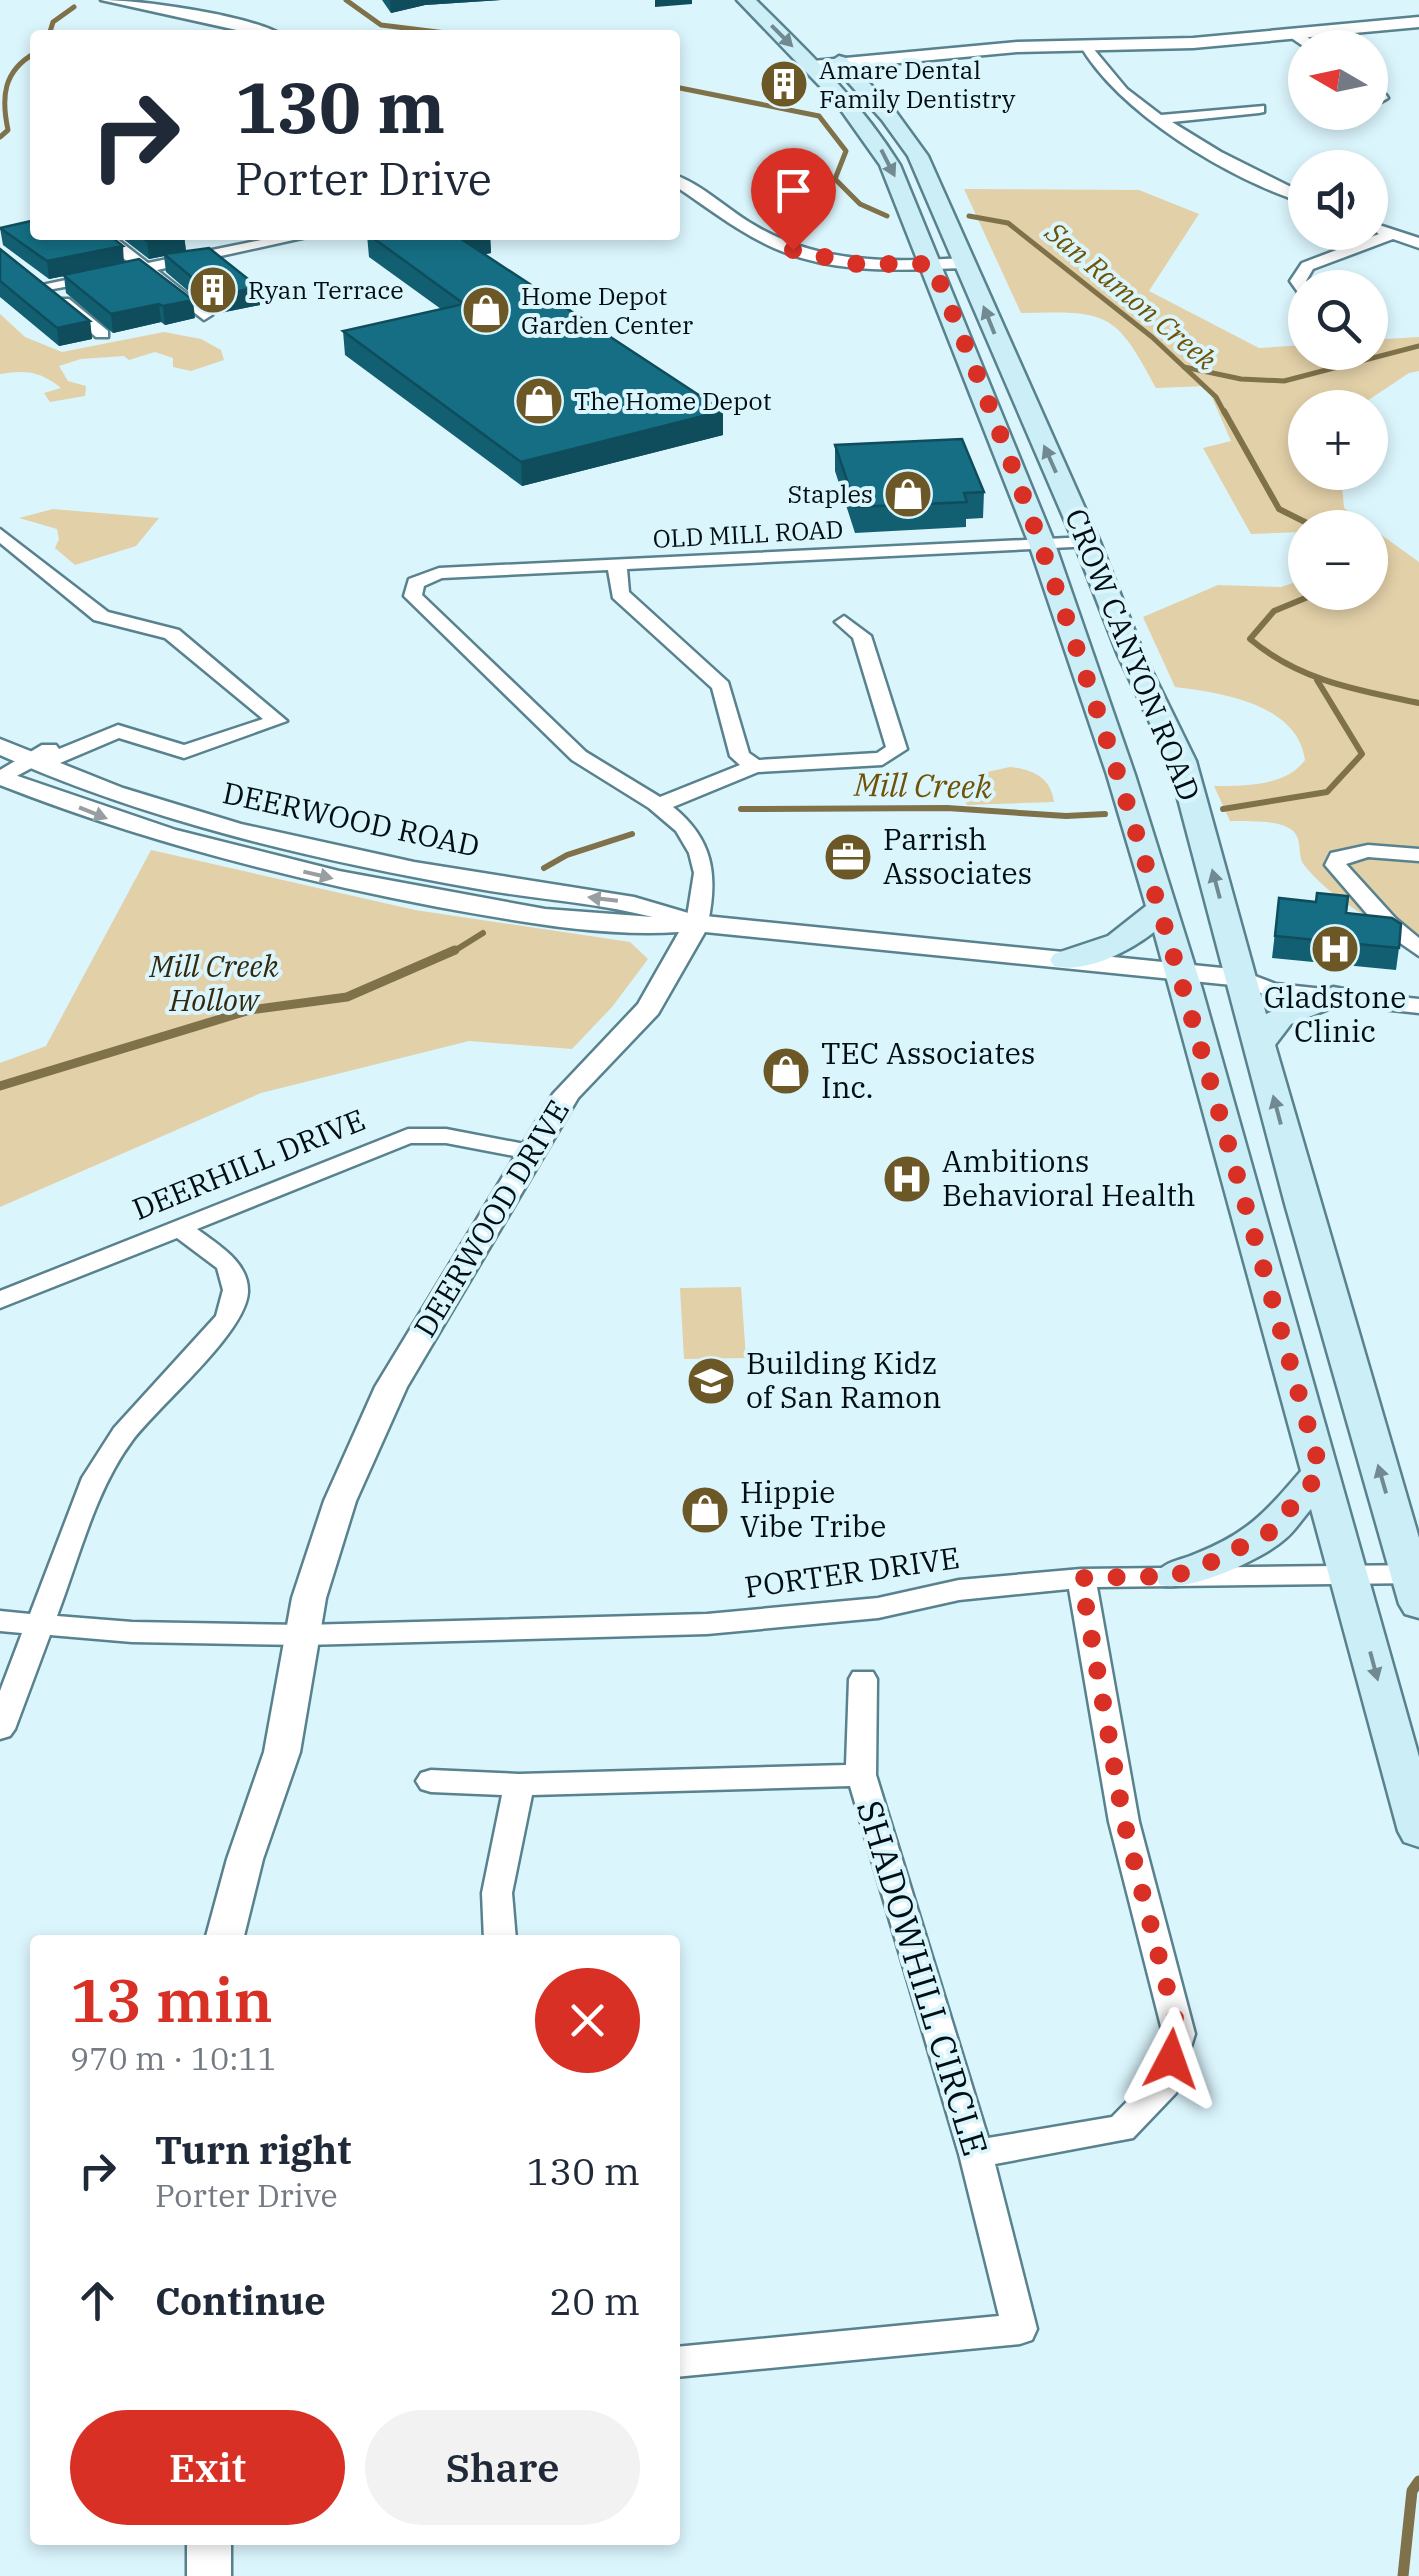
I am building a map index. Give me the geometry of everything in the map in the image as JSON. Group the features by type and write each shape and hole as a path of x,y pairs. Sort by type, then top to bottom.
{"main road":[{"name":"CROW CANYON ROAD","path":"746,0 812,66 876,140 932,264 1042,544 1161,906 1419,1832"},
{"name":"CROW CANYON ROAD","path":"821,44 889,116 917,154 1087,542 1131,655 1182,760 1416,1580"},
{"path":"1065,960 1123,942 1146,926 1161,906"},
{"path":"1260,1043 1280,1017 1332,996"},
{"path":"1174,1576 1270,1532 1321,1472"}],"street":[{"path":"107,0 192,14 255,30"},
{"path":"1336,30 1419,22"},
{"path":"812,66 1018,47 1193,43 1288,35"},
{"path":"1086,45 1100,68 1160,119 1234,168 1288,192"},
{"path":"1160,119 1259,110"},
{"path":"680,182 793,250 857,264 966,264"},
{"path":"1388,232 1419,243"},
{"path":"1305,270 1393,234"},
{"path":"109,240 204,315"},
{"path":"47,288 282,240"},
{"path":"32,276 102,334"},
{"path":"1,778 36,760 53,759 118,730 184,752 276,721 172,634 101,616 4,540"},
{"name":"OLD MILL ROAD","path":"415,583 439,573 1087,542"},
{"path":"618,565 620,594 721,686 740,756 755,766"},
{"name":"DEERWOOD DRIVE","path":"225,1935 244,1859 282,1752 309,1598 340,1502 391,1387 567,1094 648,1008 697,923 708,878 684,827 658,805 582,758 412,596 415,583"},
{"path":"658,805 755,766 882,759 897,749 862,636 844,622"},
{"name":"DEERWOOD ROAD","path":"0,746 143,805 258,837 502,886 642,904 697,923"},
{"name":"DEERWOOD ROAD","path":"1,778 116,823 342,880 487,908 638,928 697,923 1242,978"},
{"path":"1419,855 1368,850 1338,857 1335,865 1388,924 1419,949"},
{"path":"1242,978 1270,973 1419,991"},
{"path":"1242,978 1272,990 1419,1006"},
{"name":"DEERHILL DRIVE","path":"0,1300 408,1136 446,1136 530,1152"},
{"path":"0,1729 95,1478 123,1434 228,1318 236,1290 228,1265 181,1229"},
{"name":"PORTER DRIVE","path":"304,1635 707,1624 878,1608 959,1590 1081,1578 1349,1572 1416,1580"},
{"path":"976,2154 1121,2129 1164,2084 1179,2034 1124,1822 1081,1578"},
{"path":"0,1621 37,1626 304,1635"},
{"path":"861,1775 863,1679"},
{"name":"SHADOWHILL CIRCLE","path":"431,1781 519,1786 861,1775 976,2154 1020,2329 680,2362"},
{"path":"500,1935 497,1893 519,1786"},
{"path":"209,2545 209,2576"}],"green space":[{"path":"964,189 1139,190 1199,214 1149,291 1259,348 1288,346 1288,370 1388,370 1388,339 1419,337 1419,371 1384,390 1288,390 1288,490 1342,490 1347,510 1288,510 1288,533 1251,534 1203,448 1231,441 1207,386 1156,388 1130,344 1106,321 1073,313 1021,313"},
{"path":"0,314 25,337 62,352 164,332 201,339 221,350 224,360 191,371 173,367 173,358 155,352 129,360 124,356 81,359 59,366 68,381 86,386 85,396 50,402 44,393 61,388 46,378 25,372 0,374"},
{"path":"53,509 159,518 136,546 75,565 55,548 59,539 57,529 19,518"},
{"path":"1388,540 1419,562 1419,944 1373,920 1329,890 1304,865 1298,838 1286,826 1230,821 1214,786 1264,783 1287,775 1305,760 1299,741 1288,726 1255,705 1175,687 1143,617 1218,585 1288,585 1288,610 1388,610"},
{"path":"1010,767 1045,780 1054,802 967,805 960,791 987,779 987,772"},
{"name":"Mill Creek Hollow","path":"151,850 415,910 630,942 648,959 612,1007 572,1049 469,1041 261,1093 0,1207 0,1063 46,1046"},
{"path":"741,1287 746,1358 684,1359 680,1288"}],"building":[{"path":"30,221 30,240 115,240 123,246 47,261 0,228"},
{"name":"The Home Depot","path":"376,240 463,240 723,411 521,462 343,331 464,304"},
{"path":"209,248 258,287 214,296 164,254"},
{"path":"0,249 90,321 57,328 0,281"},
{"path":"139,259 193,300 111,314 63,275"},
{"path":"962,439 984,492 964,493 967,502 856,507 835,445"},
{"path":"1317,893 1348,896 1346,913 1392,918 1401,924 1399,948 1275,936 1279,898 1316,902"}],"waterway":[{"name":"San Ramon Creek","path":"346,0 381,25 422,30"},
{"path":"51,30 53,22 74,7"},
{"path":"0,137 8,130 7,86 16,68 30,56"},
{"name":"San Ramon Creek","path":"680,88 819,116 846,151 835,179 860,204 887,216"},
{"name":"San Ramon Creek","path":"969,216 1008,223 1184,367"},
{"path":"1184,367 1241,379 1284,381 1419,346"},
{"name":"San Ramon Creek","path":"1184,367 1216,397 1225,414"},
{"name":"San Ramon Creek","path":"1224,411 1279,509 1288,514"},
{"name":"San Ramon Creek","path":"1288,605 1274,611 1250,639 1309,674 1419,703"},
{"name":"Mill Creek","path":"1223,809 1327,792 1362,754 1317,680"},
{"name":"Mill Creek","path":"741,809 947,808 1066,816 1105,814"},
{"name":"Mill Creek","path":"544,868 567,855 632,834"},
{"name":"Mill Creek","path":"451,953 483,933"},
{"name":"Mill Creek","path":"0,1086 250,1010 347,997 455,950"},
{"path":"1403,2576 1412,2491 1419,2481"}],"place":[{"name":"Amare Dental Family Dentistry","path":"784,84"},
{"name":"Ryan Terrace","path":"213,290"},
{"name":"Home Depot Garden Center","path":"486,310"},
{"name":"The Home Depot","path":"539,401"},
{"name":"Staples","path":"908,494"},
{"name":"Parrish Associates","path":"848,857"},
{"name":"Gladstone Clinic","path":"1335,949"},
{"name":"TEC Associates Inc.","path":"786,1071"},
{"name":"Ambitions Behavioral Health","path":"907,1179"},
{"name":"Building Kidz of San Ramon","path":"711,1381"},
{"name":"Hippie Vibe Tribe","path":"705,1510"}],"route":[{"path":"793,250 857,264 932,264 1042,544 1121,776 1186,989 1321,1472 1270,1532 1211,1562 1174,1576 1081,1578 1124,1822 1179,2034 1171,2059"}]}
